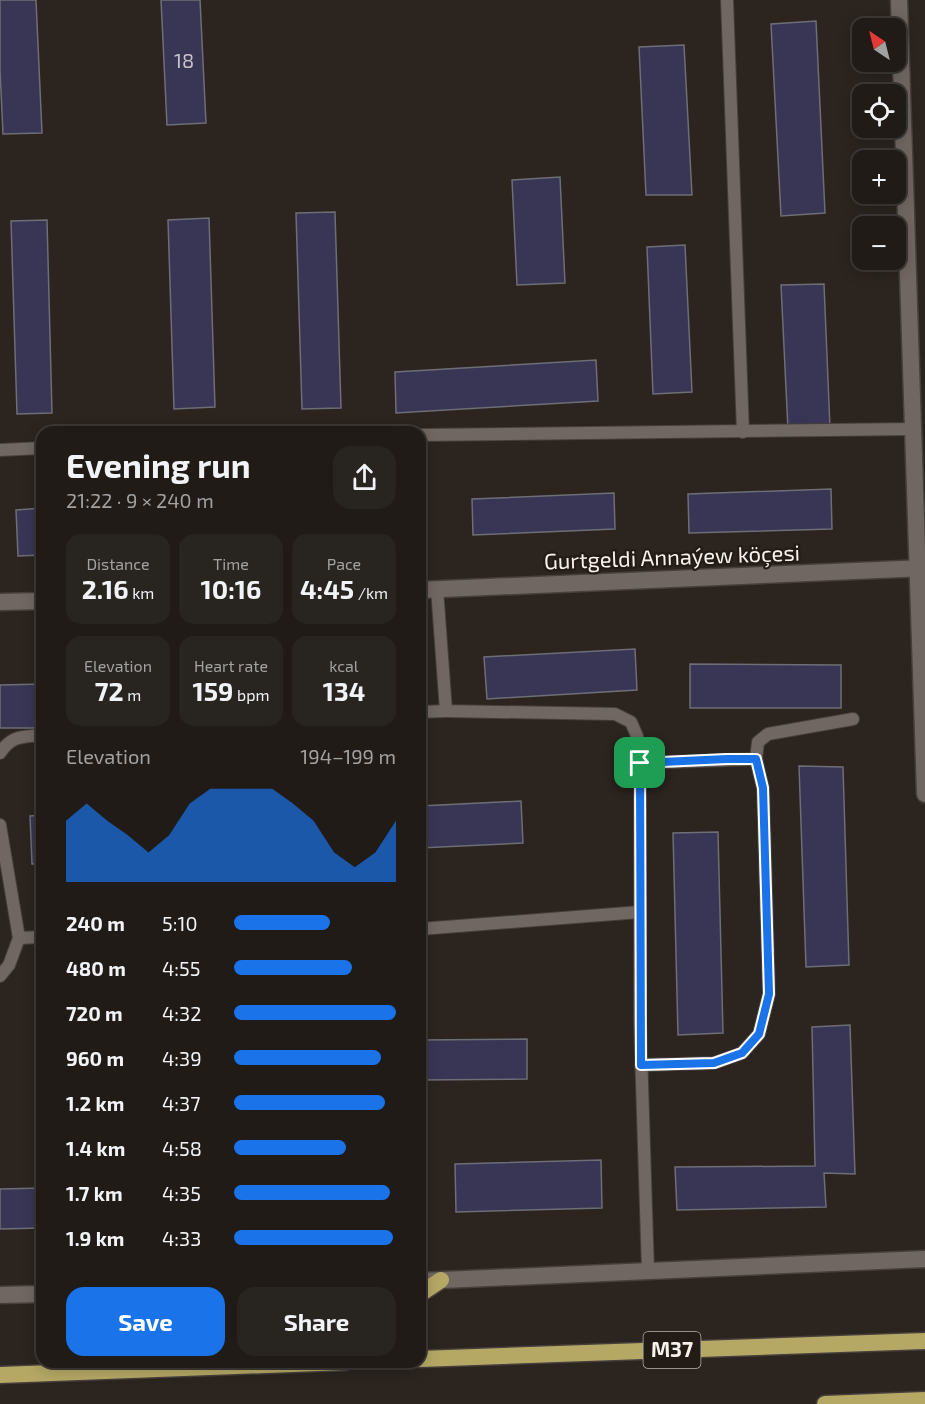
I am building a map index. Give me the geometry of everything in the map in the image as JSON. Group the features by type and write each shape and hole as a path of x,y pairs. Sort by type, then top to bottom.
{"highway":[{"path":"426,1290 441,1280"},
{"name":"M37","path":"426,1359 925,1341"},
{"path":"0,1374 173,1368"},
{"path":"825,1404 925,1400"}],"street":[{"path":"899,0 913,429 921,569 925,794"},
{"name":"Gurtgeldi Annaýew köçesi","path":"426,590 921,569"},
{"path":"0,602 36,601"},
{"path":"426,1281 925,1258"},
{"path":"0,1295 36,1294"}],"lane":[{"path":"727,0 743,432"},
{"path":"426,435 913,429"},
{"path":"0,450 36,448"},
{"path":"437,589 446,711"},
{"path":"426,712 615,714 631,722 637,736 640,763 641,1065 648,1271"},
{"path":"641,1065 714,1063 742,1053 759,1034 769,994 763,788 756,759 758,742 768,734 853,719"},
{"path":"0,753 7,743 17,737 36,735"},
{"path":"640,763 756,759"},
{"path":"0,825 4,880 19,938 9,965 0,976"},
{"path":"426,929 640,912"},
{"path":"19,938 36,938"}],"building":[{"path":"0,0 36,0 42,133 3,134"},
{"path":"161,0 200,0 206,123 167,125"},
{"path":"816,21 825,213 781,216 771,24"},
{"path":"684,45 692,195 646,195 639,47"},
{"path":"560,177 565,283 517,285 512,180"},
{"path":"335,212 341,408 302,409 296,213"},
{"path":"209,218 215,407 174,409 168,220"},
{"path":"47,220 52,413 17,414 11,221"},
{"path":"685,245 692,392 653,394 647,247"},
{"path":"824,284 830,428 788,430 781,285"},
{"path":"596,360 598,401 396,413 395,372"},
{"path":"831,489 832,529 689,533 688,494"},
{"path":"614,493 615,529 473,535 472,499"},
{"path":"36,508 36,555 18,556 16,510"},
{"path":"635,649 637,690 487,699 484,657"},
{"path":"690,664 841,665 841,708 690,708"},
{"path":"36,684 36,728 0,728 0,685"},
{"path":"799,766 843,767 849,965 806,967"},
{"path":"521,801 523,843 426,848 426,806"},
{"path":"30,816 36,816 36,864 32,864"},
{"path":"718,832 723,1033 678,1035 673,833"},
{"path":"850,1025 855,1174 824,1173 826,1207 677,1210 675,1167 815,1166 812,1027"},
{"path":"527,1039 527,1079 426,1080 426,1040"},
{"path":"601,1160 602,1208 456,1212 455,1164"},
{"path":"36,1188 36,1228 0,1229 0,1189"}],"route":[{"path":"756,759 763,788 769,994 759,1034 742,1053 714,1063 641,1065 640,763 756,759"}]}
